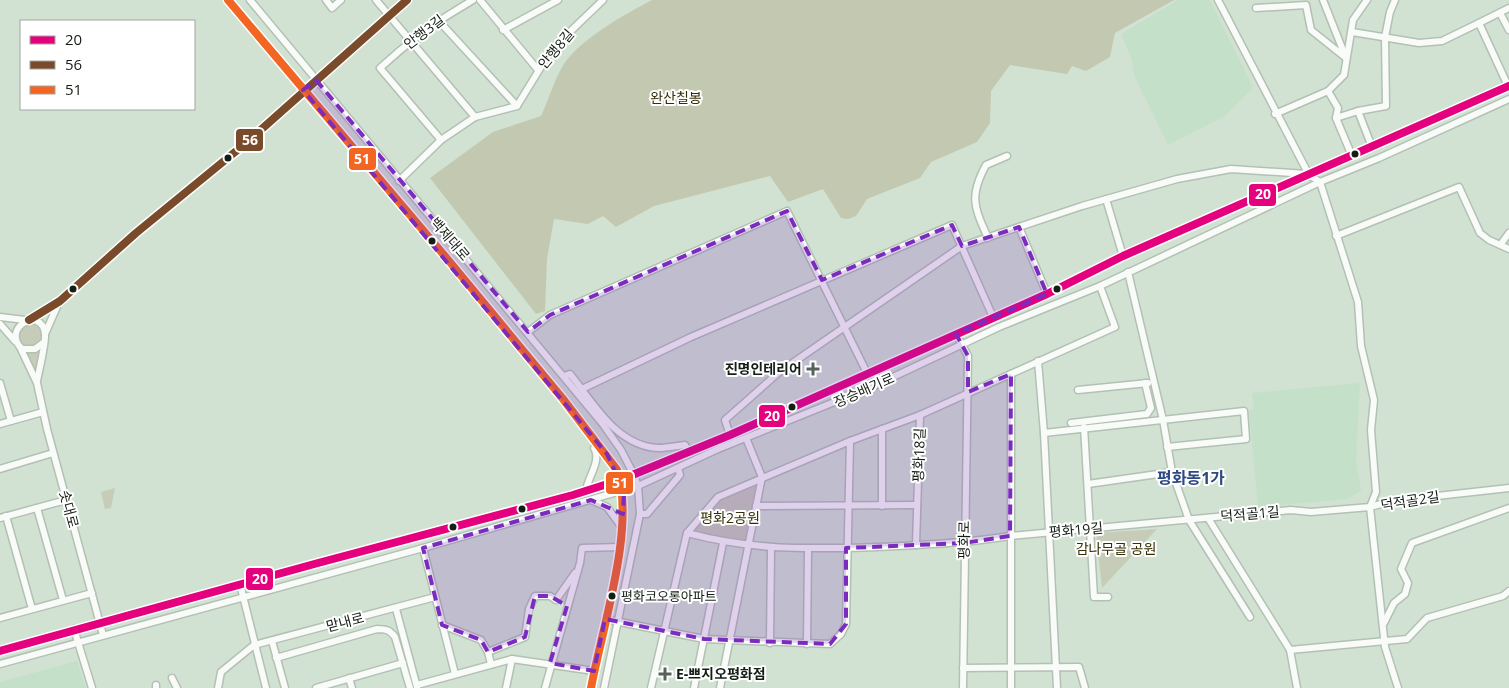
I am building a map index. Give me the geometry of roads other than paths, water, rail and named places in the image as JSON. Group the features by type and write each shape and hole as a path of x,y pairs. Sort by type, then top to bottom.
{"street":[{"name":"백제대로","path":"228,0 449,261 598,443 617,470 620,480 624,529 591,688"},
{"name":"백제대로","path":"250,0 399,181 564,376 610,433 634,475 638,486 640,514 604,688"},
{"path":"326,0 332,8 341,0"},
{"path":"376,0 475,117"},
{"path":"15,341 14,330 19,324 60,301 136,233 246,143 303,90 408,0"},
{"name":"안행3길","path":"441,140 380,68 410,41 438,20 473,0"},
{"path":"480,0 538,70"},
{"path":"503,30 558,0"},
{"path":"1218,0 1275,114 1309,175"},
{"path":"1323,0 1346,58"},
{"path":"1275,114 1328,91 1344,75 1353,20 1367,0"},
{"path":"1336,118 1358,111 1386,106 1385,37 1390,12 1395,0"},
{"name":"안행8길","path":"517,106 552,49 599,1"},
{"path":"1256,8 1306,5 1311,30 1346,58"},
{"path":"1352,32 1419,43 1442,41 1509,8"},
{"path":"1500,12 1509,30"},
{"path":"399,181 441,140 475,117 517,106 438,20"},
{"path":"1479,23 1509,86"},
{"name":"장승배기로","path":"0,651 74,629 586,491 634,475 730,435 1048,294 1123,256 1372,148 1509,86"},
{"path":"1328,91 1338,108 1336,118 1352,156"},
{"name":"장승배기로","path":"0,664 423,548 638,486 746,438 840,401 999,327 1100,286 1320,182 1379,158 1509,99"},
{"path":"1358,111 1372,148"},
{"path":"988,238 974,205 975,190 986,165 1007,156"},
{"path":"730,435 725,420 778,373 846,328 962,246 1106,199 1178,179 1231,169 1276,170 1309,175 1320,182 1358,302 1361,346 1374,400 1371,430 1376,492 1370,507 1385,641 1398,688"},
{"path":"1336,236 1459,187 1480,233 1489,240 1509,249"},
{"path":"1106,199 1123,256"},
{"path":"528,332 550,315 787,211 867,373"},
{"path":"582,389 691,336 952,225 993,318"},
{"path":"1019,227 1048,294"},
{"path":"1501,244 1509,233"},
{"path":"1128,272 1163,420 1172,472 1189,520 1250,617"},
{"path":"920,415 1115,326 1100,286"},
{"path":"37,383 45,334 60,301"},
{"path":"0,317 38,322 45,334"},
{"path":"0,324 20,347 37,383"},
{"name":"평화로","path":"956,334 968,356 964,543 964,688"},
{"path":"20,347 31,350 43,343"},
{"path":"1038,361 1044,433 1057,688"},
{"path":"564,376 570,374 616,432 638,443 657,448 685,445 689,452"},
{"path":"1011,374 1011,688"},
{"path":"1078,390 1154,382"},
{"path":"0,383 12,421"},
{"name":"솟대로","path":"37,383 42,412 101,622 103,635"},
{"path":"1072,423 1147,414 1151,408 1145,383"},
{"path":"1044,433 1084,427 1244,411 1246,439 1167,447"},
{"path":"0,424 42,412"},
{"name":"평화18길","path":"651,688 687,533 718,496 920,415 916,545"},
{"path":"1084,427 1094,597 1108,597"},
{"path":"882,429 882,506"},
{"path":"720,688 762,477 746,438"},
{"path":"605,619 704,639 830,644 841,634 846,624 846,548 850,442"},
{"path":"586,491 595,462 596,452 594,448 598,443"},
{"path":"0,469 53,453"},
{"path":"640,514 647,514 680,475 678,468"},
{"path":"1088,484 1172,472"},
{"name":"덕적골2길","path":"1311,512 1370,507 1392,501 1509,488"},
{"path":"32,609 17,556 3,517 66,500"},
{"path":"591,500 606,507 624,529"},
{"path":"756,506 917,505"},
{"path":"37,508 63,600"},
{"path":"1384,623 1394,603 1405,594 1408,583 1400,569 1412,543 1509,508"},
{"name":"덕적골1길","path":"1189,520 1291,510 1311,512"},
{"path":"1208,518 1290,650 1297,688"},
{"name":"평화19길","path":"964,543 1010,536 1189,520"},
{"path":"687,533 724,543 771,549 964,543"},
{"path":"694,688 724,543"},
{"path":"545,688 582,548 620,547"},
{"path":"423,548 455,674"},
{"path":"770,643 771,549"},
{"path":"807,644 808,549"},
{"path":"488,652 525,637 528,609 535,596 550,596 556,600 578,568"},
{"path":"240,584 266,688"},
{"path":"1290,650 1407,639 1427,618 1503,596 1509,591"},
{"path":"1,615 92,593"},
{"name":"맏내로","path":"218,688 221,672 254,646 435,597"},
{"path":"396,609 417,686 512,659 594,671"},
{"path":"442,625 481,640 488,652 491,664"},
{"path":"74,629 92,688"},
{"path":"276,658 378,629 385,629 392,632 395,636 410,688"},
{"path":"272,641 285,688"},
{"path":"506,688 512,659"},
{"path":"316,688 403,663"},
{"path":"963,668 1079,667 1086,688"},
{"path":"172,678 177,688"},
{"path":"349,678 352,688"}],"place":[{"name":"진명인테리어","path":"813,369"},
{"name":"평화코오롱아파트","path":"612,596"},
{"name":"E-쁘지오평화점","path":"665,674"}],"district":[{"name":"평화동1가","path":"1191,478"}],"park label":[{"name":"완산칠봉","path":"676,98"},
{"name":"평화2공원","path":"730,518"},
{"name":"감나무골 공원","path":"1116,549"}]}
